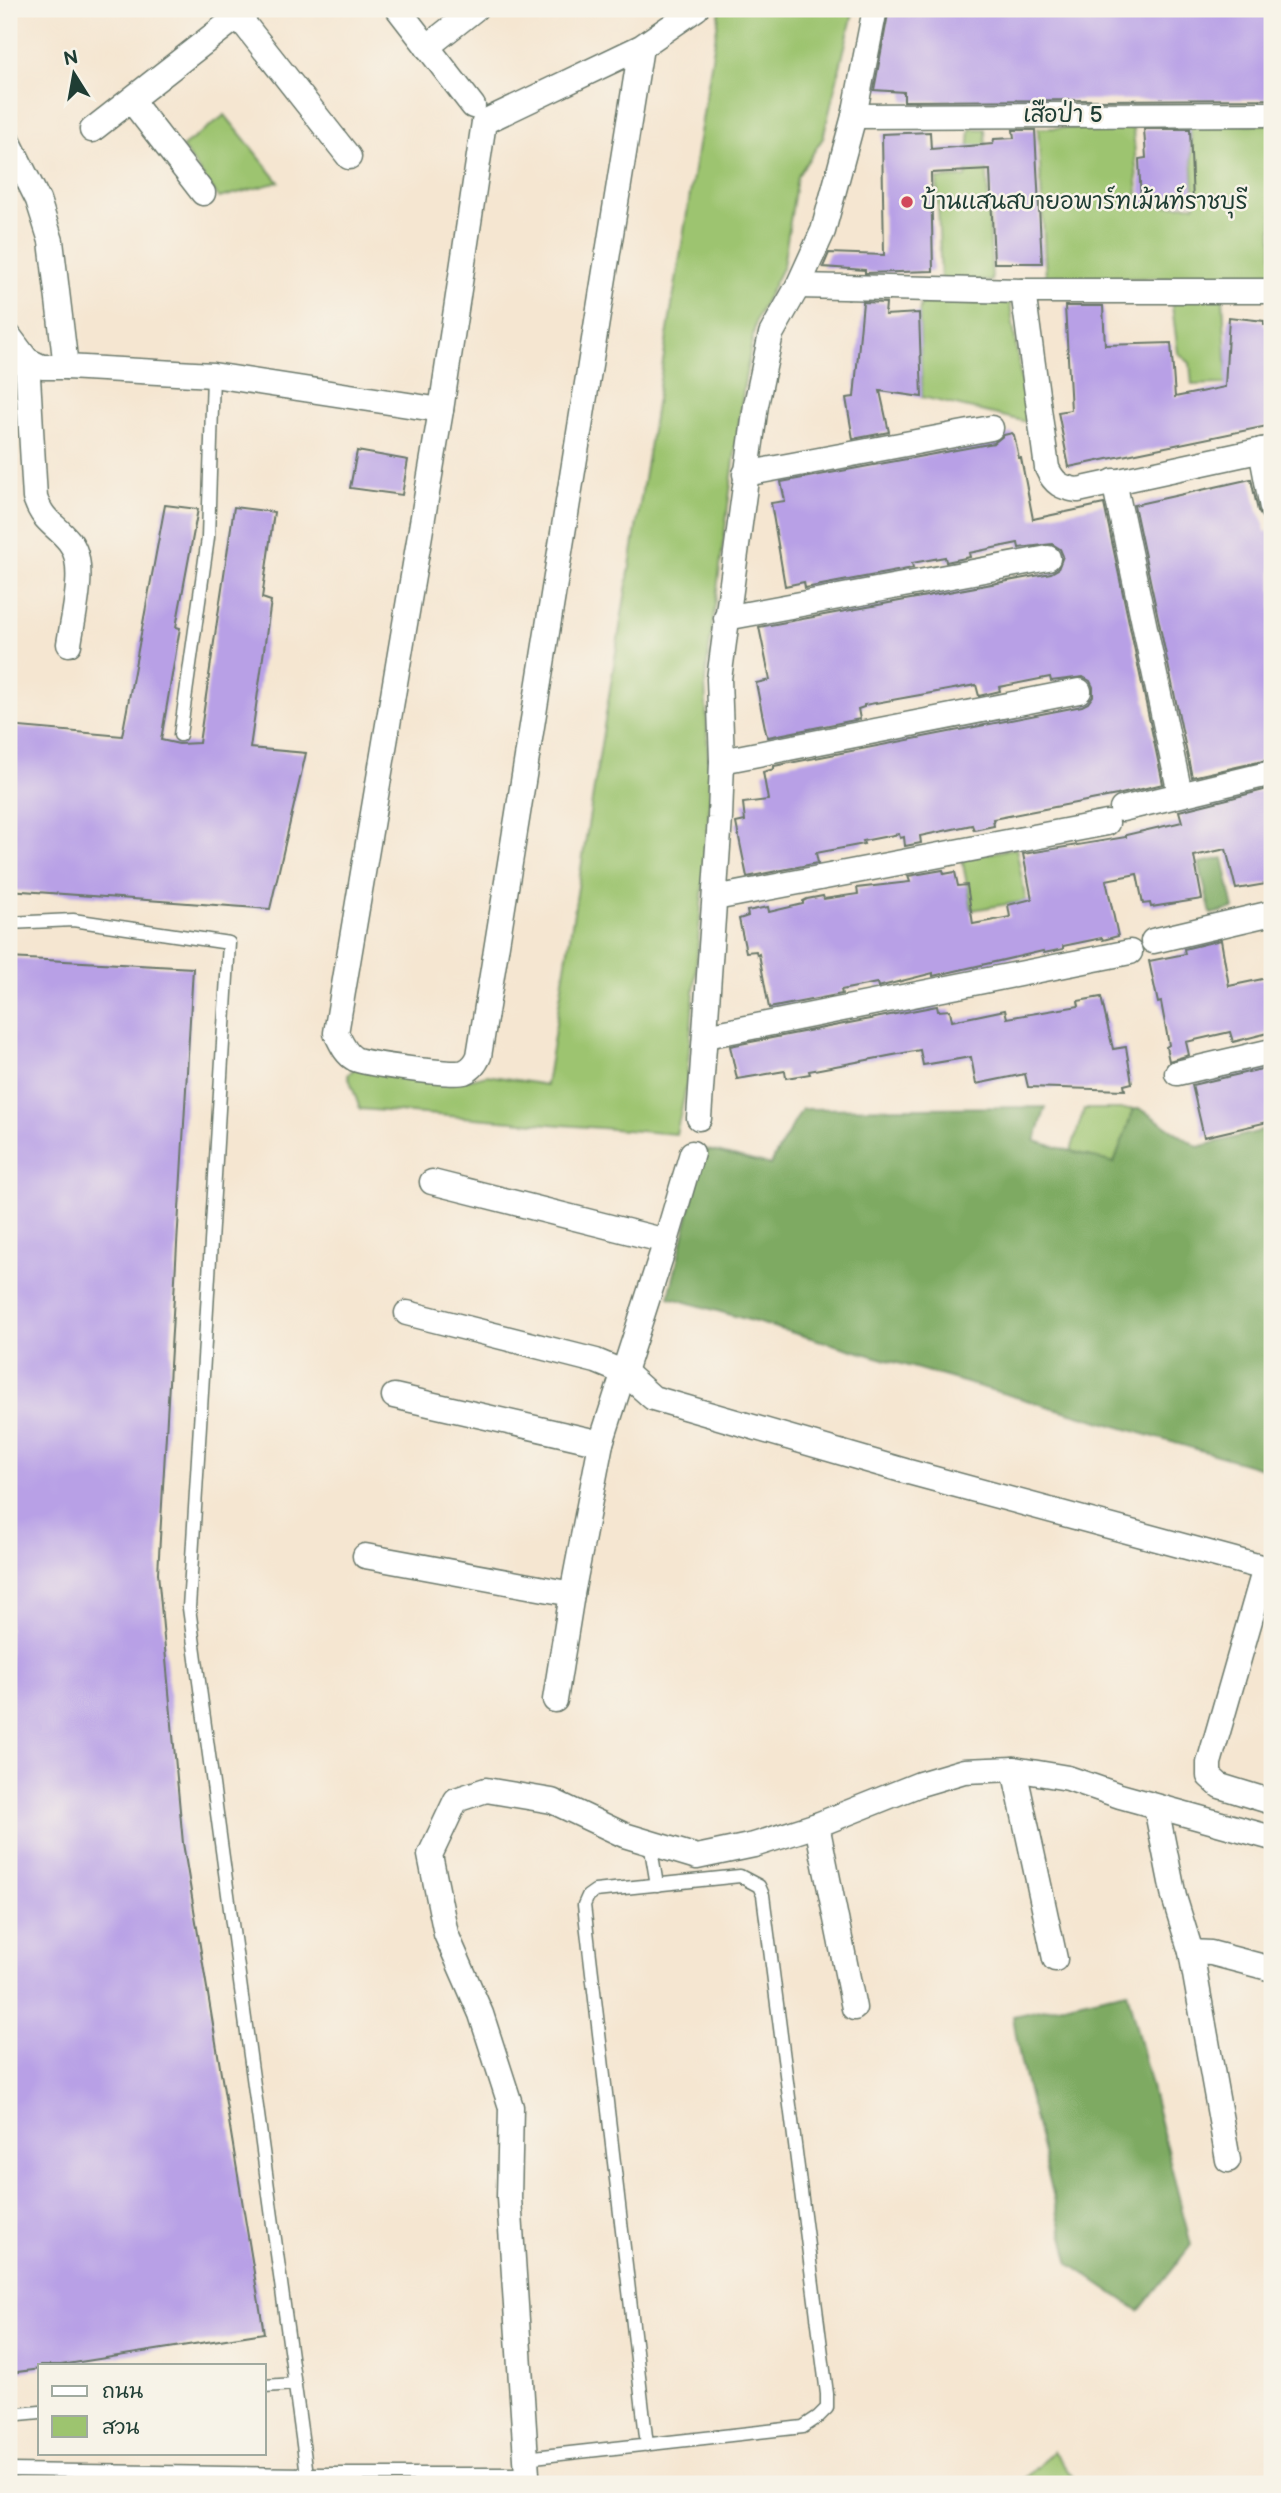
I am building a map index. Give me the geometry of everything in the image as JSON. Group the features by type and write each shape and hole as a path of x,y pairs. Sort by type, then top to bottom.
{"street":[{"path":"398,9 473,106"},
{"path":"427,47 475,9"},
{"path":"640,47 479,1056 475,1065 464,1072 439,1073 355,1059 344,1049 336,1032 441,410 484,122 640,47 696,9"},
{"path":"699,1118 722,761 719,679 745,474 771,334 798,286 823,231 854,117 875,9"},
{"path":"92,130 242,12 349,157"},
{"path":"131,100 204,193"},
{"name":"เสือป่า 5","path":"854,117 1272,114"},
{"path":"9,142 38,200 51,241 66,366"},
{"path":"798,286 1023,291 1272,291"},
{"path":"1023,291 1047,468 1053,480 1063,488 1078,490 1266,449 1272,508"},
{"path":"9,336 27,360 42,368 66,366 213,375 441,410"},
{"path":"27,360 35,498 41,512 75,549 79,564 69,644"},
{"path":"745,474 990,428"},
{"path":"1114,481 1180,794"},
{"path":"726,618 1048,558"},
{"path":"722,761 1079,691"},
{"path":"715,898 1114,816 1180,794 1272,773"},
{"path":"1153,941 1272,913"},
{"path":"706,1036 1130,952"},
{"path":"1177,1073 1272,1051"},
{"path":"555,1700 601,1443 692,1153"},
{"path":"432,1182 666,1241"},
{"path":"407,1313 596,1361 625,1373 653,1398 905,1471 1269,1569 1209,1763 1209,1776 1220,1786 1272,1802"},
{"path":"394,1395 601,1443"},
{"path":"365,1556 572,1594"},
{"path":"1014,1769 1055,1959"},
{"path":"525,2472 509,2198 511,2107 481,2014 446,1934 430,1854 456,1800 486,1790 552,1801 624,1835 697,1857 754,1845 817,1825 919,1784 964,1771 1014,1769 1068,1778 1156,1807 1272,1838"},
{"path":"1156,1807 1174,1897 1191,1952 1228,2160"},
{"path":"817,1825 854,2008"},
{"path":"1191,1952 1211,1953 1272,1969"}],"lane":[{"path":"180,735 208,538 213,375"},
{"path":"9,923 73,920 229,943 190,1608 307,2474"},
{"path":"650,1843 657,1885"},
{"path":"9,2470 307,2474 525,2472 647,2445 803,2427 818,2417 827,2408 827,2394 763,1895 759,1886 740,1876 595,1891 588,1896 584,1905 647,2445"},
{"path":"266,2386 295,2384"},
{"path":"9,2415 38,2412"}],"green space":[{"path":"720,9 854,9 823,138 797,177 783,266 756,320 744,385 705,681 710,799 686,1088 676,1134 360,1109 348,1075 357,1065 470,1079 487,1075 546,1085"},
{"path":"225,115 279,182 219,198 182,147"},
{"path":"1272,124 1272,278 1046,278 1038,128 1133,128 1139,206 1195,205 1190,125"},
{"path":"970,129 985,129 992,281 941,283 937,179 966,177"},
{"path":"1223,296 1227,384 1192,385 1190,363 1178,353 1171,298"},
{"path":"921,303 1010,303 1027,422 922,397 919,313"},
{"path":"1016,848 1026,901 972,910 962,859"},
{"path":"1223,858 1234,909 1211,914 1199,863"},
{"path":"1046,1107 1035,1141 1114,1163 1134,1109 1141,1109 1198,1147 1272,1128 1272,1471 669,1297 704,1149 770,1165 802,1109"},
{"path":"1084,1109 1134,1109 1114,1164 1071,1151"},
{"path":"1127,1991 1191,2245 1139,2311 1070,2264 1020,2059 1013,2016"},
{"path":"1053,2451 1078,2484 1020,2484"}],"building":[{"path":"889,9 1272,9 1272,99 904,101 904,92 874,90"},
{"path":"1144,129 1190,129 1193,202 1141,205 1139,159 1146,158"},
{"path":"1013,130 1035,130 1042,263 994,263 990,170 931,173 933,271 865,273 865,270 823,267 829,253 884,255 882,134 930,132 931,149 993,144 994,139 1014,138"},
{"path":"863,302 886,303 885,315 919,313 922,397 880,391 889,432 853,439 846,398 854,397"},
{"path":"1065,306 1103,306 1105,345 1171,343 1175,397 1225,387 1229,317 1264,321 1264,325 1272,325 1272,425 1069,467 1058,412 1071,410"},
{"path":"1012,433 1021,458 1033,519 1104,504 1163,784 993,819 994,826 974,830 972,825 920,836 921,843 905,846 904,837 900,838 899,834 863,841 864,844 816,853 818,863 747,877 736,823 745,821 743,803 768,800 763,772 774,769 774,766 1082,706 1093,696 1090,681 1083,677 1051,681 1050,677 999,687 1000,691 979,696 976,685 864,705 858,709 860,719 768,737 766,733 756,683 770,680 759,627 1051,573 1058,569 1063,556 1060,549 1052,544 1019,548 1018,543 969,553 970,557 946,562 945,557 912,563 913,568 805,588 804,582 785,586 771,503 785,501 781,482 994,443 1004,435"},
{"path":"357,451 408,460 402,495 350,488"},
{"path":"1251,479 1258,511 1263,519 1265,532 1270,531 1272,543 1272,759 1192,777 1134,505"},
{"path":"165,505 198,509 176,627 180,628 161,740 179,744 199,743 234,507 274,512 262,598 271,601 250,748 306,753 270,909 9,890 9,726 122,736"},
{"path":"1272,788 1272,883 1236,889 1226,849 1194,856 1202,899 1151,907 1150,903 1143,904 1137,874 1106,880 1118,936 933,976 933,973 878,987 877,983 841,990 842,994 769,1008 759,954 757,955 756,951 746,952 739,919 748,916 747,911 768,907 769,912 803,904 807,899 858,894 857,888 910,882 908,876 943,870 944,874 955,872 958,886 967,885 973,924 1010,917 1008,905 1032,899 1023,854 1126,837 1182,822 1179,811"},
{"path":"1221,940 1229,986 1272,977 1272,1032 1233,1042 1230,1032 1186,1042 1189,1055 1169,1061 1166,1047 1169,1045 1161,1002 1158,1003 1149,961 1185,954 1184,949"},
{"path":"9,958 193,968 158,1573 183,1843 264,2333 67,2364 38,2364 38,2369 9,2373"},
{"path":"1101,997 1113,1049 1126,1047 1132,1083 1124,1085 1125,1090 1028,1087 1025,1074 976,1084 971,1057 923,1065 920,1050 809,1071 810,1074 786,1078 785,1071 737,1079 730,1046 937,1006 938,1011 950,1010 952,1021 1005,1010 1007,1018 1079,1006 1078,1001"},
{"path":"1266,1068 1272,1097 1272,1121 1204,1137 1192,1085"}],"place":[{"name":"บ้านแสนสบายอพาร์ทเม้นท์ราชบุรี","path":"907,202"}]}
